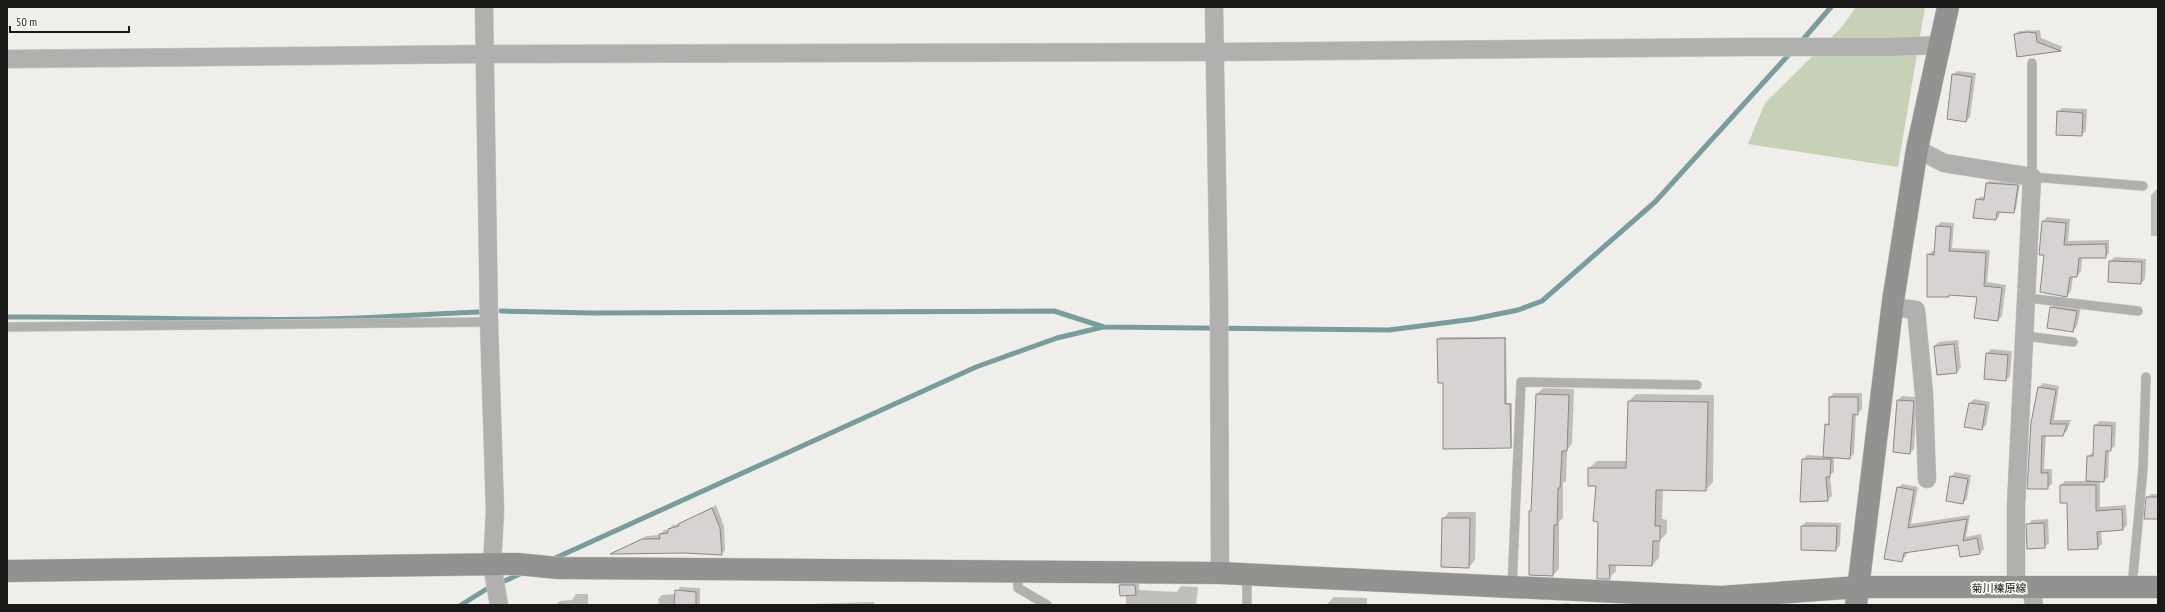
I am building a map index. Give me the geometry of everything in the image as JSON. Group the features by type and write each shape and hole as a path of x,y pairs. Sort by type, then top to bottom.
{"street":[{"path":"484,7 489,322 495,511 493,570 499,603"},
{"path":"1214,7 1219,301 1220,574"},
{"path":"1857,596 1893,307 1917,149 1948,7"},
{"path":"7,59 485,54 1214,52 1887,47 1939,45"},
{"path":"1917,149 1944,163 2032,177 2016,505 2027,594"},
{"path":"1893,307 1916,310 1924,394 1927,479"},
{"name":"菊川榛原線","path":"7,571 493,570 521,565 554,568 1220,574 1512,588 1720,601 1857,596 2027,594 2132,587 2158,587"}],"lane":[{"path":"2032,63 2032,177 2143,186"},
{"path":"2027,298 2138,311"},
{"path":"7,327 489,322"},
{"path":"2025,336 2073,342"},
{"path":"2132,587 2143,468 2146,376"},
{"path":"1512,588 1521,382 1697,385"},
{"path":"1017,572 1018,588 1047,605"},
{"path":"1247,575 1247,605"}],"green space":[{"path":"1856,7 1925,7 1898,167 1748,144 1765,103 1841,28"}],"building":[{"path":"2027,32 2036,33 2037,42 2061,51 2017,57 2014,34"},
{"path":"1952,74 1972,77 1966,122 1947,119"},
{"path":"2057,111 2083,113 2082,136 2056,135"},
{"path":"1986,183 2018,185 2014,213 1997,212 1996,220 1973,218 1976,199 1984,200"},
{"path":"2042,221 2066,223 2064,245 2106,244 2106,258 2079,258 2077,277 2070,277 2067,297 2040,292 2044,255 2039,255"},
{"path":"1936,226 1951,227 1949,251 1986,253 1984,286 2002,288 1998,321 1974,318 1977,297 1949,295 1949,297 1927,297 1927,254 1934,255"},
{"path":"2109,261 2142,262 2141,284 2108,282"},
{"path":"2050,307 2077,311 2073,332 2047,328"},
{"path":"1505,338 1505,404 1510,404 1511,448 1443,449 1443,383 1438,383 1437,339"},
{"path":"1954,344 1957,373 1937,375 1934,346"},
{"path":"1986,353 2008,355 2006,381 1984,379"},
{"path":"2038,387 2056,390 2050,424 2067,424 2063,436 2042,436 2041,473 2048,473 2048,489 2027,489 2031,423"},
{"path":"1536,394 1569,395 1567,451 1562,451 1560,488 1558,488 1557,525 1554,525 1553,576 1529,575 1529,511 1531,511"},
{"path":"1829,397 1858,397 1858,415 1853,414 1850,459 1823,457 1825,424 1829,425"},
{"path":"1897,400 1914,401 1910,454 1893,452"},
{"path":"1628,401 1708,402 1706,491 1656,490 1655,526 1660,526 1660,541 1653,541 1652,566 1609,565 1610,579 1597,579 1598,522 1593,521 1596,486 1588,486 1588,468 1626,468"},
{"path":"1969,403 1986,405 1982,430 1964,427"},
{"path":"2094,425 2112,426 2111,451 2106,451 2104,482 2086,481 2087,456 2093,456"},
{"path":"1802,459 1831,459 1830,477 1826,477 1828,501 1800,502"},
{"path":"1950,476 1968,479 1963,504 1946,501"},
{"path":"2060,485 2096,485 2096,511 2122,509 2123,530 2097,532 2098,549 2068,550 2067,503 2060,503"},
{"path":"1897,487 1914,490 1908,528 1967,519 1963,541 1977,538 1980,554 1960,557 1958,545 1904,553 1902,562 1884,559"},
{"path":"2146,497 2158,497 2158,519 2144,519"},
{"path":"712,508 720,528 722,555 684,553 610,554 642,539 660,539 659,534 668,533 668,529 679,526 678,524"},
{"path":"1442,518 1470,518 1469,568 1441,567"},
{"path":"2044,523 2045,548 2027,549 2026,524"},
{"path":"1801,526 1837,526 1836,551 1801,550"},
{"path":"1119,585 1135,585 1136,595 1120,596"},
{"path":"675,590 696,592 696,605 674,605"}],"waterway":[{"path":"1800,43 1831,7"},
{"path":"501,311 593,313 1054,311 1104,327 1389,330 1474,319 1518,310 1542,301 1655,202 1792,51"},
{"path":"7,317 324,319 478,312"},
{"path":"551,560 976,367 1057,338 1103,327"},
{"path":"461,605 485,590 524,572"}]}
